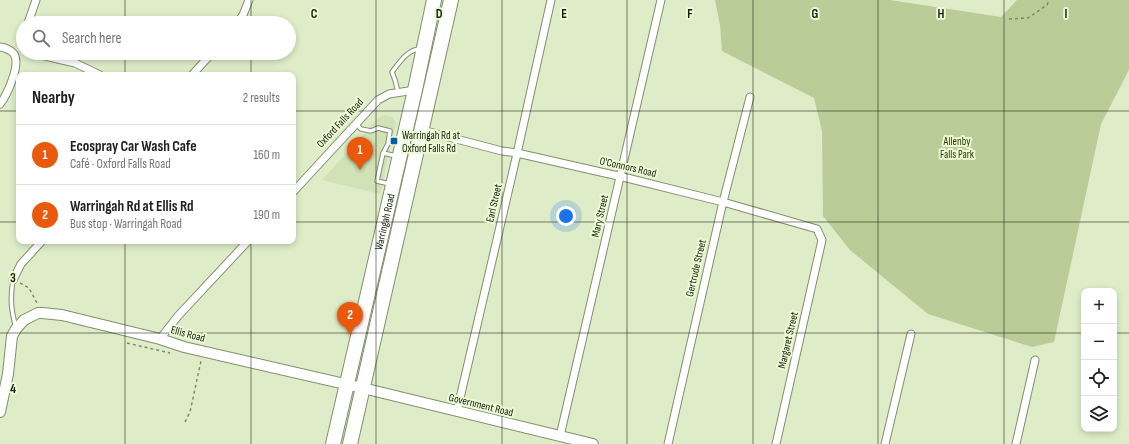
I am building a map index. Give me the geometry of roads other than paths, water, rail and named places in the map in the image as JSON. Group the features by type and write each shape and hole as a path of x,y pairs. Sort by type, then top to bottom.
{"highway":[{"name":"Warringah Road","path":"333,444 415,90 434,0"},
{"name":"Warringah Road","path":"350,444 451,0"}],"street":[{"path":"30,16 36,0"},
{"path":"242,16 249,0"},
{"name":"Earl Street","path":"457,411 551,0"},
{"name":"Mary Street","path":"560,436 661,0"},
{"path":"0,47 10,50 14,54 16,60 14,74 8,90 0,104"},
{"path":"62,60 75,63 94,72"},
{"path":"195,72 206,60"},
{"name":"Oxford Falls Road","path":"296,189 378,100 388,94 415,90"},
{"name":"Gertrude Street","path":"668,444 722,206 750,97"},
{"name":"O'Connors Road","path":"422,130 502,151 620,176 723,202 817,229 822,240"},
{"name":"Margaret Street","path":"776,444 822,240"},
{"path":"13,280 21,264 39,244"},
{"path":"160,339 178,316 245,244"},
{"name":"Ellis Road","path":"16,329 24,320 31,316 42,313 62,315 160,339 184,347 362,388"},
{"path":"0,411 8,374 12,336 16,329"},
{"path":"885,444 911,334"},
{"path":"1016,444 1035,360"},
{"name":"Government Road","path":"362,388 593,444"}],"lane":[{"path":"398,92 396,80 392,72 403,58 416,49 424,49"},
{"path":"356,124 361,129 370,131 378,128 390,131 388,144 383,153 377,181 393,185"},
{"path":"383,153 399,156"},
{"path":"13,280 11,294 16,329"}],"place":[{"name":"Warringah Rd at Oxford Falls Rd","path":"394,141"},
{"name":"Ecospray Car Wash Cafe","path":"360,170"},
{"name":"Warringah Rd at Ellis Rd","path":"350,335"}],"park label":[{"name":"Allenby Falls Park","path":"957,147"}]}
